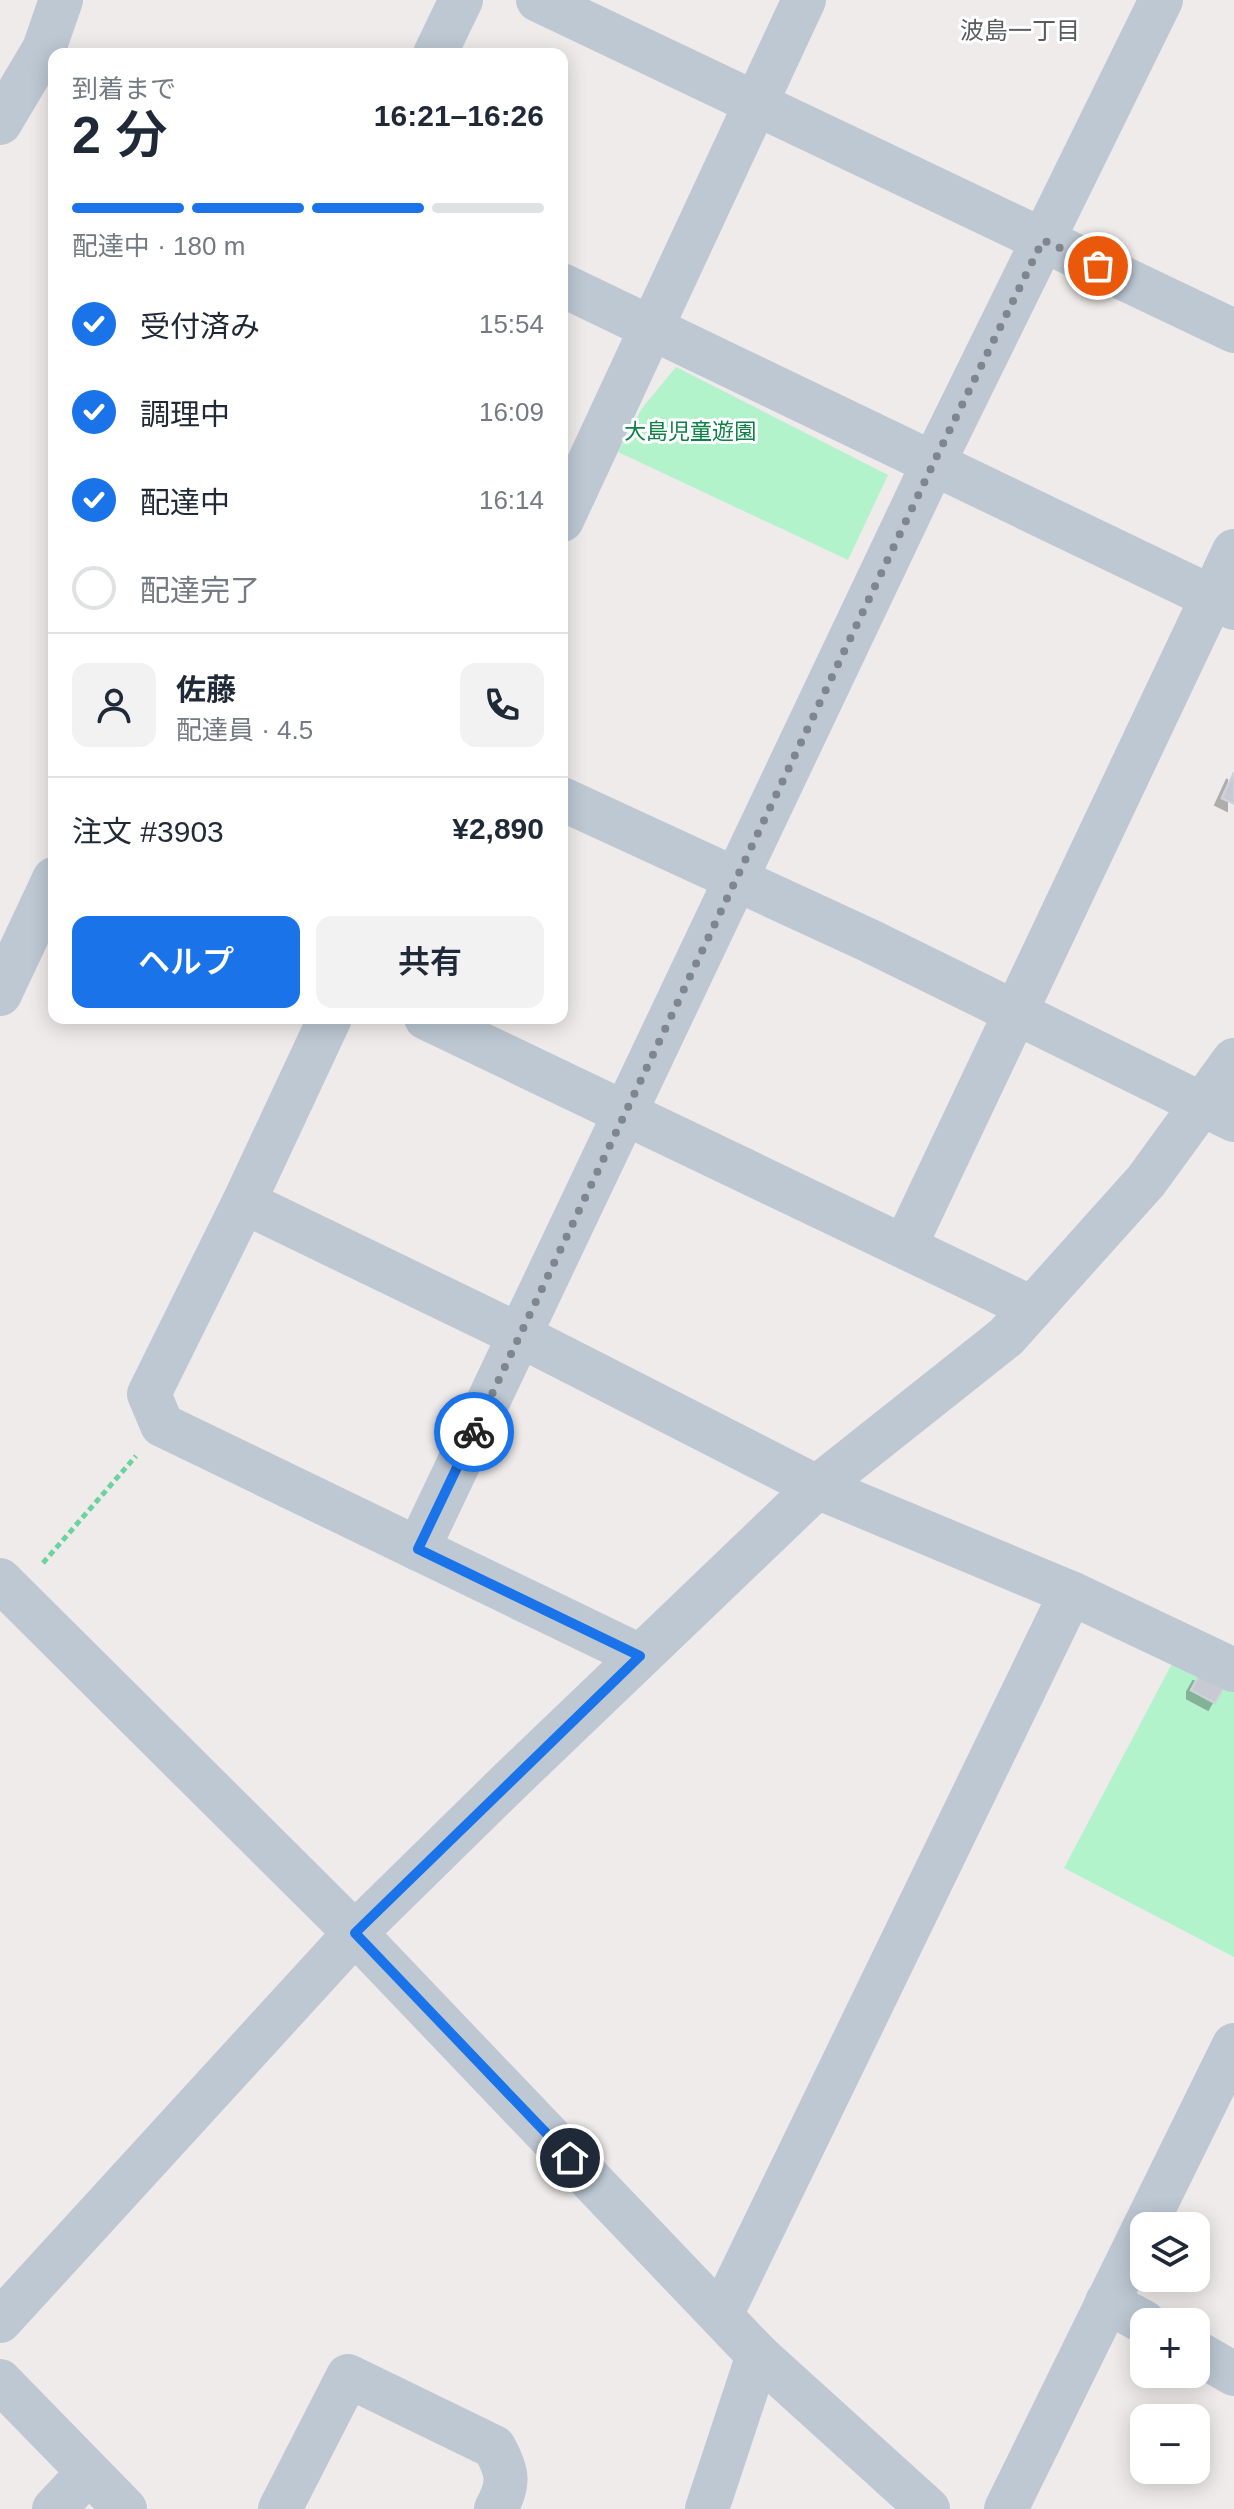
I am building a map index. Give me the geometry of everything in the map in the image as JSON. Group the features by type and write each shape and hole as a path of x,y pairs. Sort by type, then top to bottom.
{"street":[{"path":"52,48 61,0"},
{"path":"438,48 461,0"},
{"path":"538,0 1234,331"},
{"path":"568,507 804,0"},
{"path":"418,1549 933,464 1161,0"},
{"path":"0,123 48,55"},
{"path":"568,288 1223,603"},
{"path":"905,1246 1015,1013 1223,603 1234,551"},
{"path":"568,802 736,879 1218,1113"},
{"path":"0,994 48,892"},
{"path":"327,1024 149,1394 162,1425 640,1656"},
{"path":"439,1024 1032,1308"},
{"path":"0,2321 355,1933 817,1487 1006,1337 1146,1181 1218,1113 1234,1060"},
{"path":"244,1202 519,1335 817,1487 1071,1593 1234,1670"},
{"path":"8,1587 355,1933 758,2355 928,2509"},
{"path":"721,2315 1071,1593"},
{"path":"1151,2212 1234,2045"},
{"path":"1006,2509 1126,2312 1130,2292"},
{"path":"707,2509 758,2355"},
{"path":"1210,2360 1234,2374"},
{"path":"280,2509 348,2376 494,2447 507,2470 503,2497 496,2509"},
{"path":"0,2381 125,2509"},
{"path":"54,2509 88,2473"}],"path":[{"path":"8,1587 162,1425"}],"green space":[{"name":"大島児童遊園","path":"676,367 888,475 848,560 618,452 642,408"},
{"path":"1176,1656 1234,1687 1234,1957 1064,1868"}],"building":[{"path":"1234,772 1234,804 1222,798"},
{"path":"1200,1674 1224,1687 1215,1703 1191,1690"}],"way so far":[{"path":"474,1432 933,464 1043,240 1098,266"}],"district":[{"name":"波島一丁目","path":"1020,31"}],"route":[{"path":"474,1432 418,1549 640,1656 355,1933 570,2158"}]}
